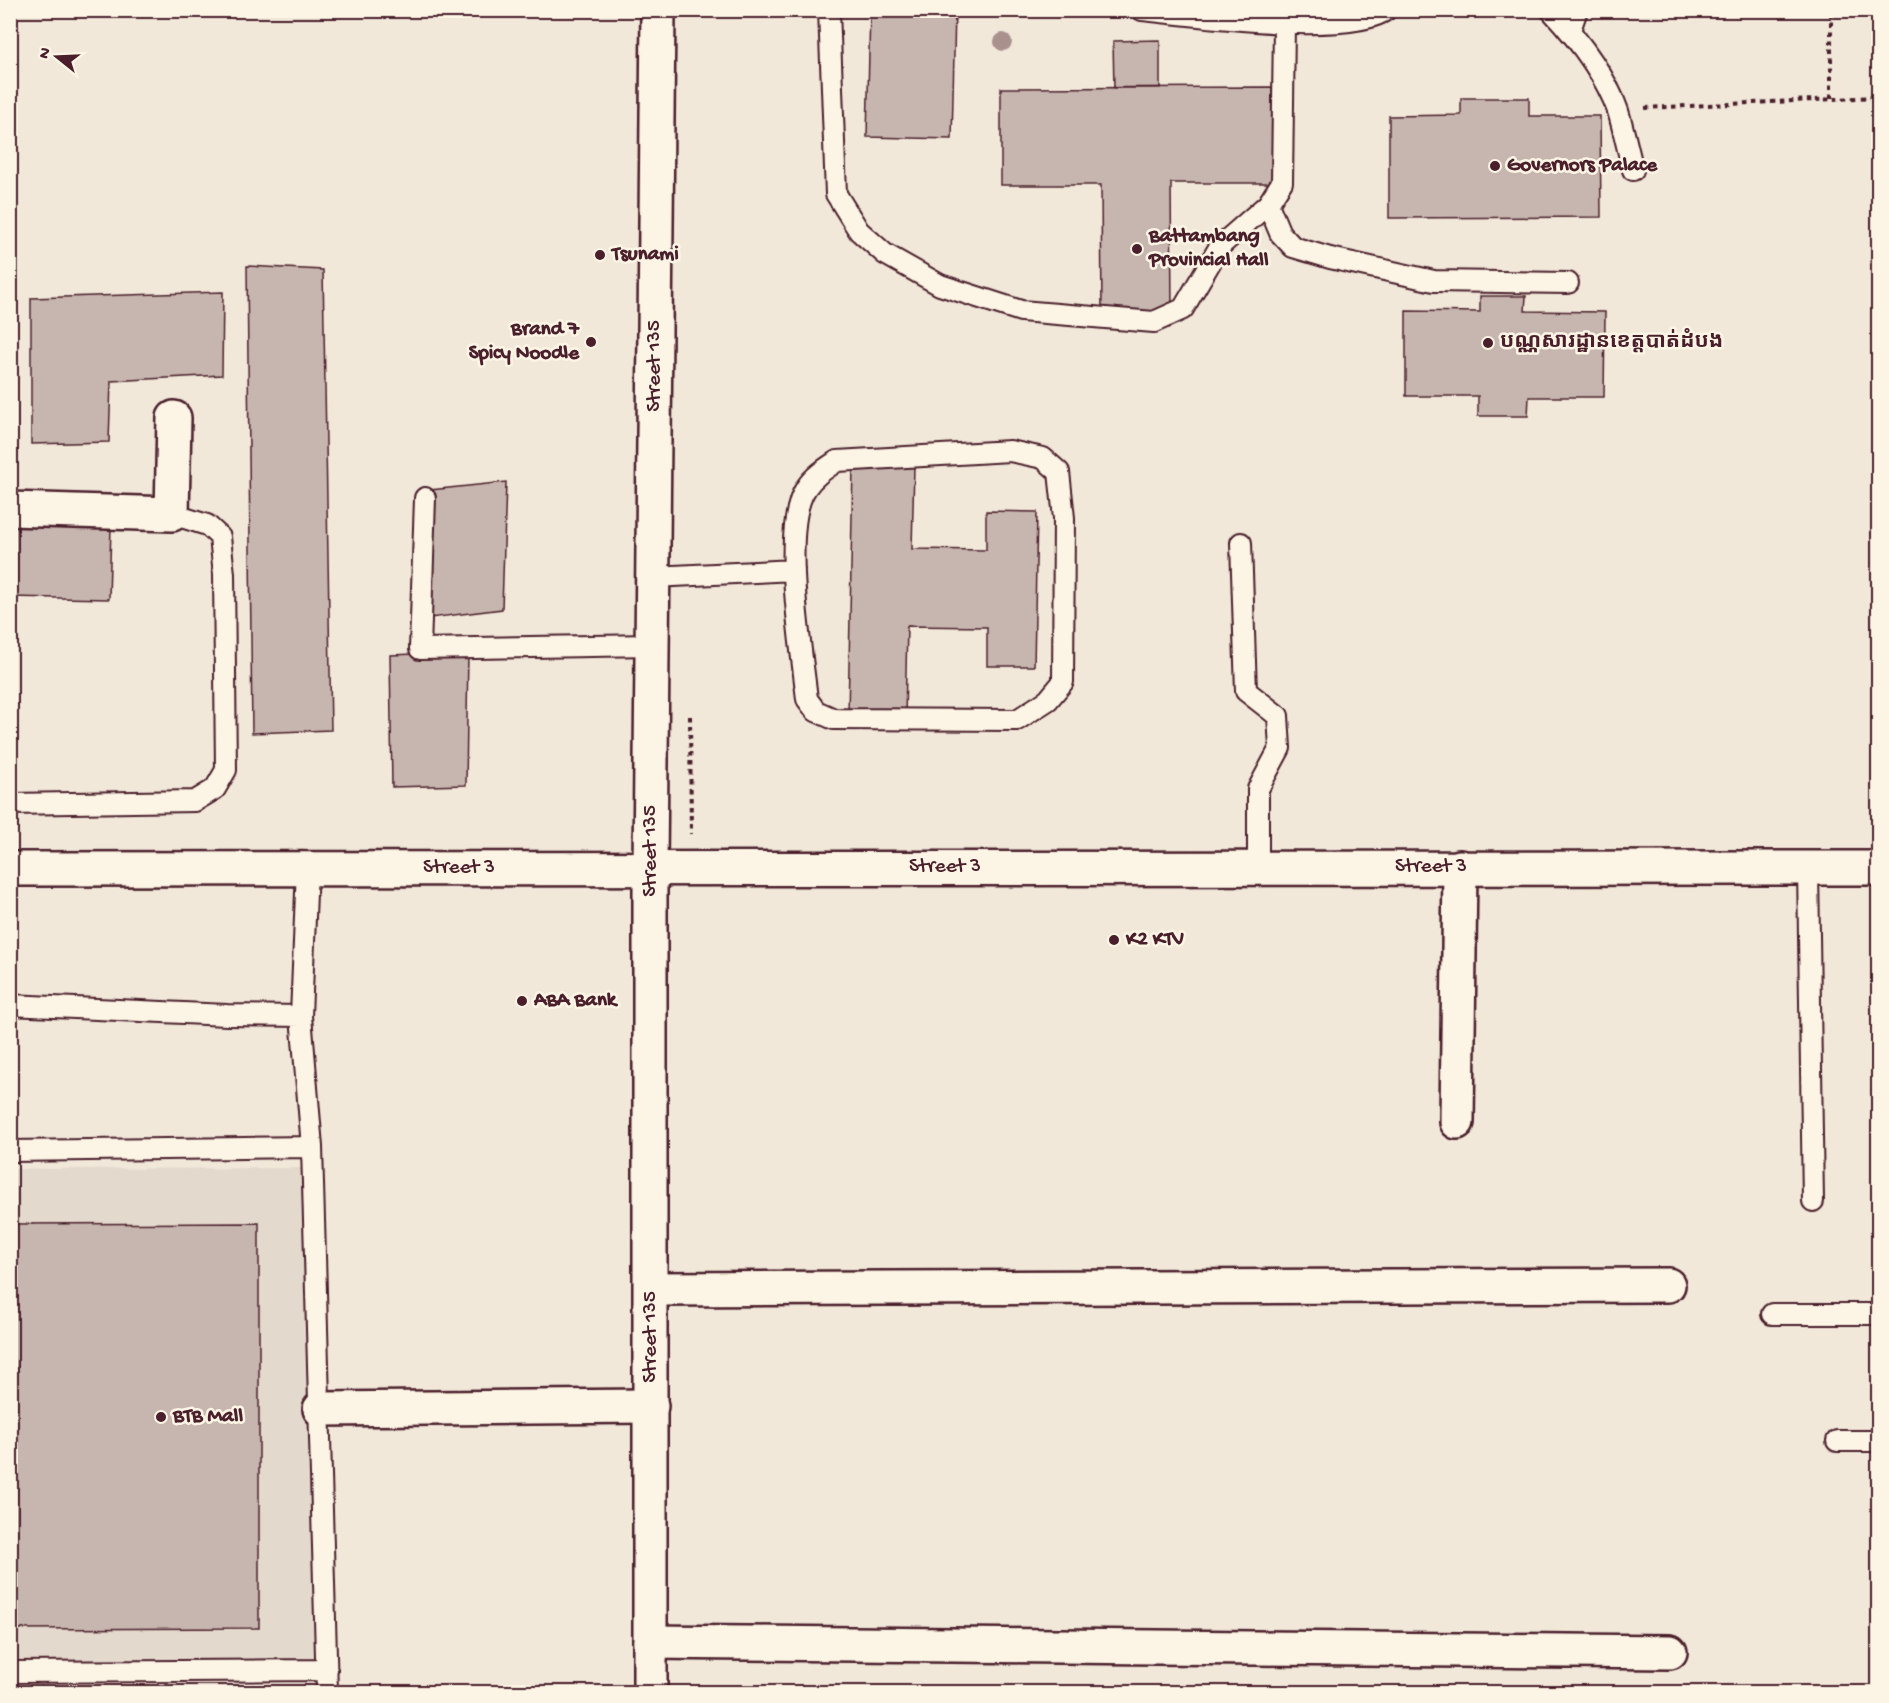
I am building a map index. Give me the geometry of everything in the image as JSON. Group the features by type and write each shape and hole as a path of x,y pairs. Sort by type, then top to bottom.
{"street":[{"name":"Street 135","path":"650,1692 652,1289 650,868 658,10"},
{"path":"10,509 172,514 174,418"},
{"path":"1457,1122 1460,867"},
{"name":"Street 3","path":"10,869 1878,868"},
{"path":"652,1289 1668,1285"},
{"path":"320,1408 651,1406"},
{"path":"650,1642 1670,1652"}],"lane":[{"path":"829,10 836,194 860,231 885,254 940,285 1021,311 1155,322 1183,309 1220,246 1268,204 1282,182 1286,17"},
{"path":"1142,10 1341,22 1380,15 1386,10"},
{"path":"1551,10 1570,30 1603,81 1617,110 1633,171"},
{"path":"1570,30 1577,10"},
{"path":"1268,204 1280,233 1293,247 1330,258 1434,281 1568,283"},
{"path":"1010,451 1043,458 1059,472 1064,518 1063,682 1048,700 1017,720 834,719 816,711 807,699 794,570 796,510 805,489 816,475 837,461 1010,451"},
{"path":"425,498 420,649 652,645"},
{"path":"10,804 195,801 216,789 225,770 224,574 220,537 207,525 172,514"},
{"path":"1240,543 1246,691 1278,716 1279,727 1280,748 1258,789 1258,867"},
{"path":"653,577 794,570"},
{"path":"307,868 301,1016 312,1147 327,1692"},
{"path":"1808,869 1813,1201"},
{"path":"10,1005 301,1016"},
{"path":"10,1151 312,1147"},
{"path":"1772,1314 1878,1314"},
{"path":"1838,1441 1878,1441"},
{"path":"10,1672 327,1670"}],"path":[{"path":"1831,98 1832,10"},
{"path":"1617,110 1831,98 1878,98"}],"shaded area":[{"name":"BTB Mall","path":"309,1168 314,1664 11,1664 10,1169"}],"building":[{"path":"870,10 955,10 952,139 867,137"},
{"path":"1160,40 1160,88 1114,88 1113,41"},
{"name":"Battambang Provincial Hall","path":"1272,87 1273,183 1171,183 1172,312 1102,313 1101,185 1001,185 1001,88"},
{"name":"Governors Palace","path":"1461,98 1529,98 1529,116 1600,116 1601,217 1389,218 1389,116 1461,115"},
{"path":"247,266 323,270 331,730 252,733"},
{"path":"223,292 222,375 111,381 109,442 31,444 31,298"},
{"path":"1480,296 1526,296 1525,311 1605,312 1604,397 1529,397 1528,416 1478,416 1478,396 1406,396 1406,311 1480,312"},
{"path":"853,466 914,466 912,549 986,550 986,511 1037,512 1034,666 987,666 987,627 907,626 905,717 848,716"},
{"path":"506,482 502,609 430,618 430,490"},
{"path":"10,524 111,526 109,599 10,597"},
{"path":"468,652 466,785 392,787 390,655"},
{"name":"BTB Mall","path":"259,1223 259,1628 10,1629 10,1224"}],"place":[{"name":"Governors Palace","path":"1495,166"},
{"name":"Battambang Provincial Hall","path":"1137,249"},
{"name":"Tsunami","path":"600,255"},
{"name":"Brand 7 Spicy Noodle","path":"591,342"},
{"name":"បណ្ណសារដ្ឋានខេត្តបាត់ដំបង","path":"1488,343"},
{"name":"K2 KTV","path":"1114,940"},
{"name":"ABA Bank","path":"522,1001"},
{"name":"BTB Mall","path":"161,1417"}]}
